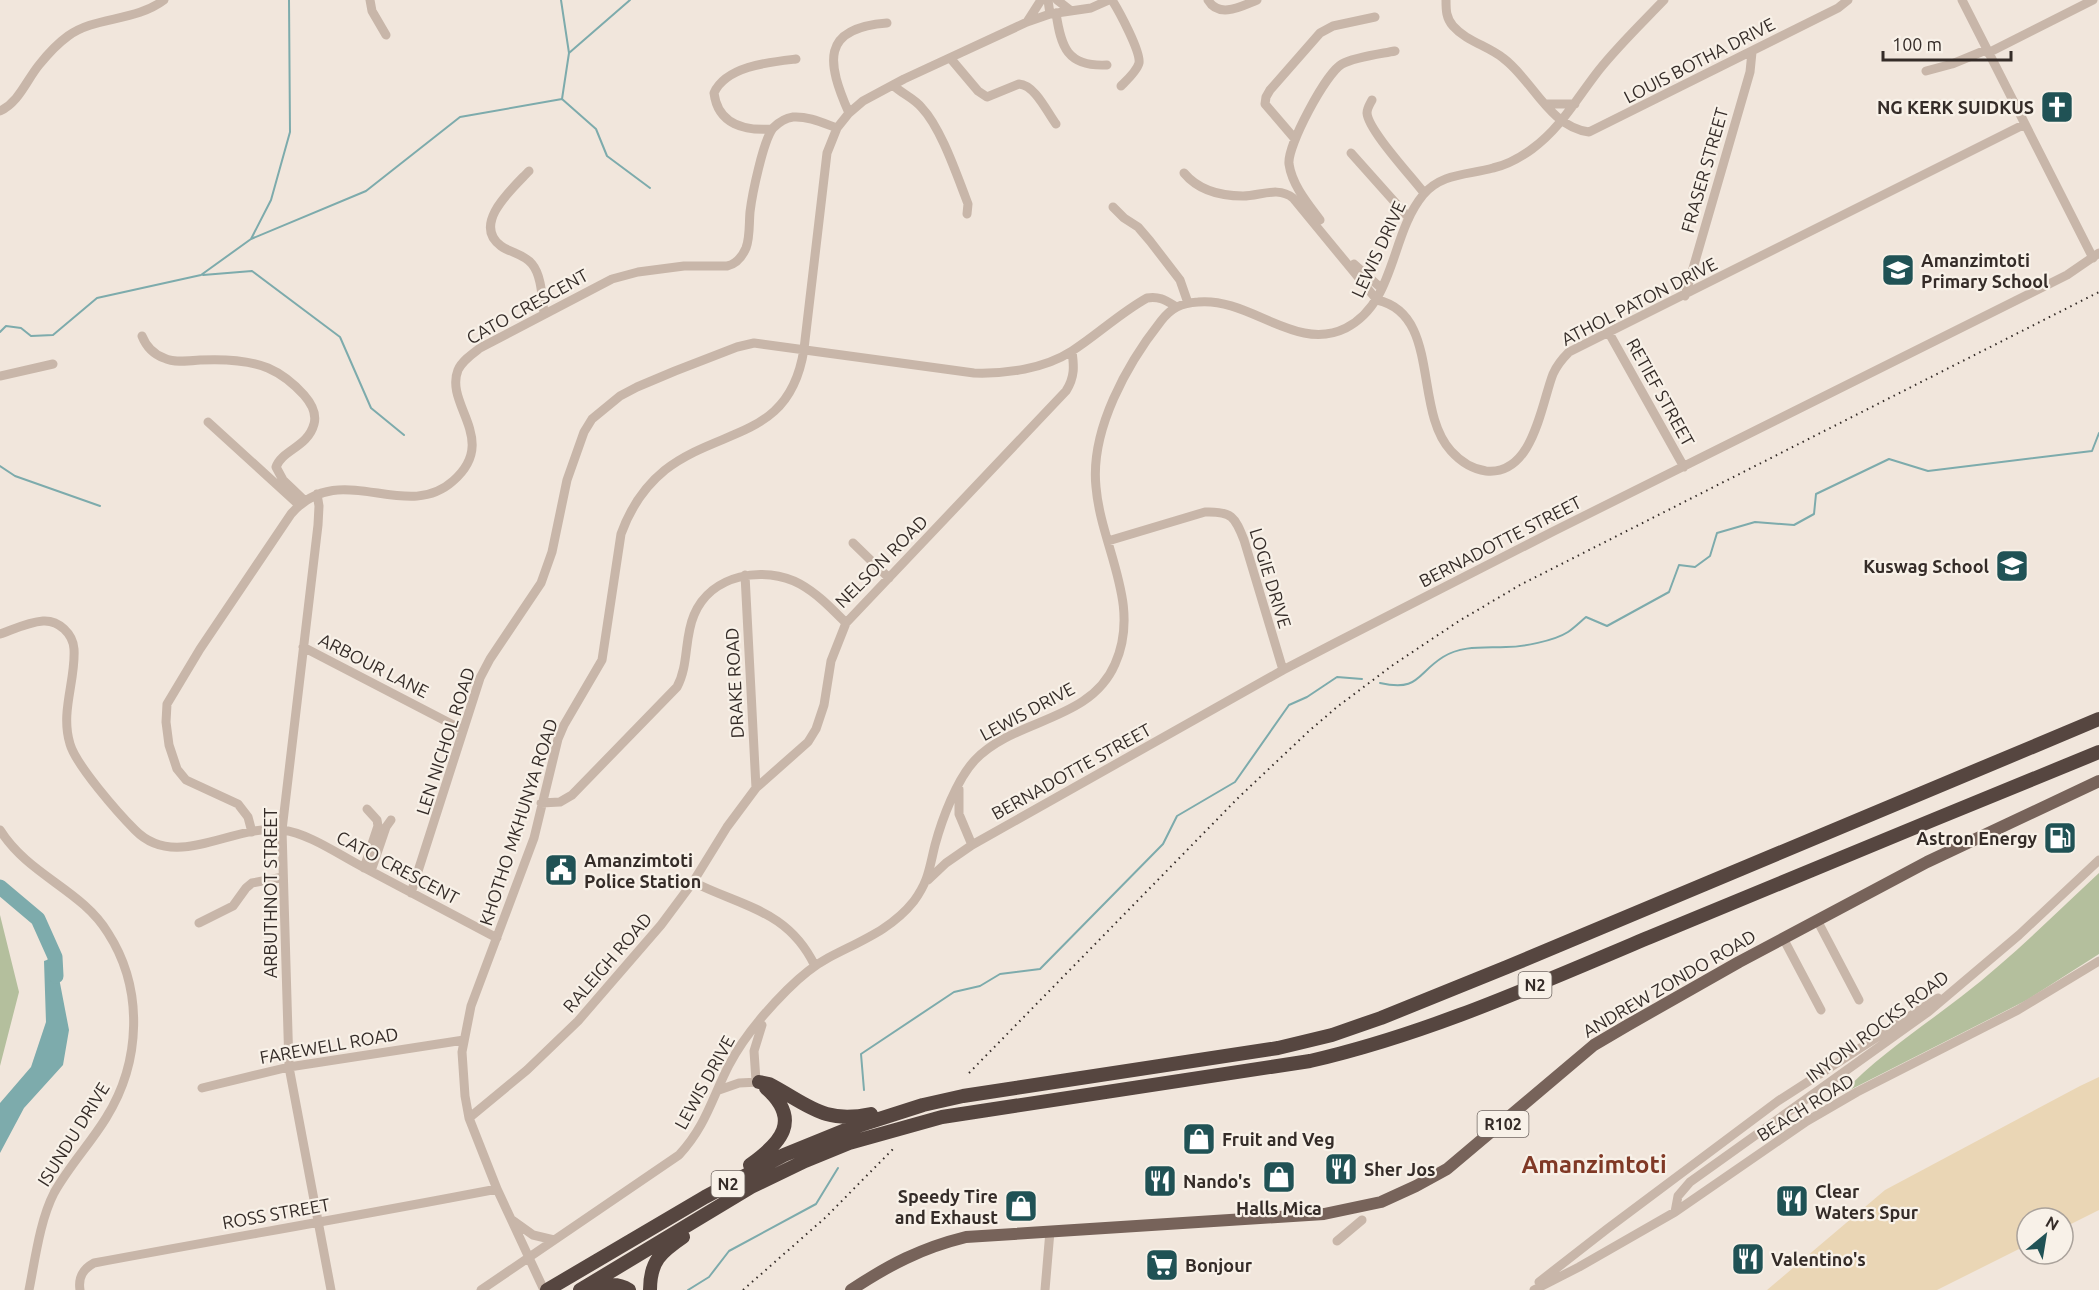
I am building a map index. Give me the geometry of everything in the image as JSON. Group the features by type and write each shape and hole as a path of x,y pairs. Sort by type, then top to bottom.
{"highway":[{"name":"N2","path":"545,1290 705,1197 784,1155 848,1129 944,1100 1278,1048 1332,1035 1381,1018 1518,963 2099,719"},
{"name":"N2","path":"580,1290 712,1210 785,1170 849,1143 942,1117 1310,1062 1381,1043 1497,1001 2099,752"},
{"path":"757,1081 769,1084 826,1115 837,1118 856,1117 944,1100"},
{"path":"705,1197 772,1149 779,1140 785,1124 782,1105 757,1081"},
{"path":"650,1290 652,1271 656,1260 662,1253 785,1170"},
{"path":"590,1290 611,1284 629,1290"}],"main road":[{"name":"ANDREW ZONDO ROAD","path":"850,1290 897,1262 936,1244 966,1237 1324,1214 1381,1202 1447,1169 1594,1045 1783,938 1927,862 2099,781"}],"street":[{"path":"0,111 18,96 38,66 70,34 84,27 134,15 164,0"},
{"path":"370,0 372,10 386,35"},
{"path":"1027,22 1041,0"},
{"path":"1048,0 1060,39 1067,51 1085,64 1107,65"},
{"path":"1057,0 1071,10"},
{"path":"1111,0 1123,18 1139,57 1138,67 1121,86"},
{"name":"KHOTHO MKHUNYA ROAD","path":"545,1290 497,1189 469,1118 463,1073 464,1040 471,1006 534,838 552,761 564,725 602,660 621,534 633,507 652,481 667,469 694,454 750,429 775,411 796,381 804,350 822,180 827,153 837,128 849,113 863,101 893,85 1027,22 1053,13 1091,8 1111,0"},
{"path":"1208,0 1211,5 1224,10 1239,8 1257,0"},
{"name":"LOUIS BOTHA DRIVE","path":"1446,0 1448,19 1454,28 1506,60 1563,120 1581,131 1589,132 1752,52 1838,8 1848,0"},
{"path":"1650,14 1651,0"},
{"name":"LEWIS DRIVE","path":"529,1257 679,1155 698,1130 738,1049 787,990 816,966 885,929 901,916 928,880 936,844 950,801 965,772 978,757 1002,740 1071,710 1101,686 1110,675 1122,644 1125,621 1120,583 1095,486 1097,452 1113,401 1128,370 1162,319 1175,306 1188,303 1220,302 1239,307 1307,335 1337,332 1350,326 1377,300 1409,218 1424,193 1436,182 1454,175 1495,168 1532,149 1563,120 1599,70 1664,0"},
{"path":"1962,0 1987,52 2096,255"},
{"path":"1926,71 1987,52 2093,0"},
{"path":"1295,140 1265,104 1270,90 1320,33 1333,26 1375,17"},
{"path":"849,113 840,93 833,51 841,37 856,28 887,23"},
{"path":"1382,288 1355,265 1305,201 1292,176 1289,162 1295,140 1321,88 1333,71 1343,63 1395,51"},
{"name":"FRASER STREET","path":"1685,296 1750,72 1752,52"},
{"path":"796,59 752,66 728,77 718,85 714,93 724,116 735,125 759,130 772,129 791,117 809,118 837,128"},
{"path":"951,59 978,91 987,96 1023,84 1033,93 1056,124"},
{"path":"893,85 901,93 920,104 934,124 968,204 967,214"},
{"path":"1372,100 1367,109 1372,128 1424,193"},
{"path":"1546,104 1575,104"},
{"name":"ATHOL PATON DRIVE","path":"1377,300 1396,306 1414,327 1436,423 1450,451 1465,464 1479,470 1494,472 1508,467 1530,442 1541,420 1554,373 1561,360 1569,352 2025,124"},
{"name":"CATO CRESCENT","path":"252,832 248,817 238,804 186,780 177,769 168,737 167,705 200,649 302,503 317,494 331,490 418,496 434,494 453,482 468,463 472,444 456,381 458,370 463,362 480,348 580,294 621,277 684,266 734,264 747,246 750,209 772,129"},
{"path":"1351,153 1409,218"},
{"path":"529,171 503,199 489,225 494,241 522,255 532,264 537,273 544,313"},
{"path":"1184,173 1200,187 1217,193 1244,196 1273,192 1288,194 1310,217 1377,300"},
{"path":"1113,207 1124,219 1138,227 1150,241 1180,280 1188,303"},
{"name":"BERNADOTTE STREET","path":"928,880 946,863 972,845 1283,670 1554,531 2067,275 2096,255"},
{"name":"LEN NICHOL ROAD","path":"411,893 480,678 490,659 541,583 552,552 572,464 584,432 603,408 637,387 746,344 780,345 981,374 1004,372 1044,364 1072,351 1147,298 1162,298 1175,306"},
{"name":"RETIEF STREET","path":"1609,333 1684,467"},
{"path":"142,336 149,348 165,359 248,363 267,367 294,384 311,403 315,416 314,424 302,445 280,460 276,467 283,480 302,503"},
{"name":"NELSON ROAD","path":"541,803 560,802 572,795 669,697 682,676 689,629 696,610 707,595 721,584 745,576 774,575 788,578 803,585 823,600 846,623 1066,391 1072,382 1074,371 1072,351"},
{"path":"0,376 53,364"},
{"path":"208,422 302,503"},
{"name":"ARBUTHNOT STREET","path":"317,494 318,525 282,830 289,1067 331,1290"},
{"name":"LOGIE DRIVE","path":"1108,541 1205,512 1230,515 1236,520 1244,540 1283,670"},
{"path":"853,543 889,578"},
{"name":"DRAKE ROAD","path":"745,576 756,788"},
{"path":"0,634 41,621 54,622 68,632 74,648 67,718 69,742 73,753 134,830 144,839 159,846 186,847 252,832 282,830"},
{"name":"RALEIGH ROAD","path":"469,1118 527,1070 564,1035 661,926 756,788 807,742 816,729 824,705 832,655 846,623"},
{"name":"ARBOUR LANE","path":"303,647 463,730"},
{"path":"959,787 959,814 972,845"},
{"path":"367,809 377,820 378,826 368,870"},
{"path":"368,870 391,820"},
{"name":"ISUNDU DRIVE","path":"0,830 8,843 26,861 83,904 107,930 117,947 128,976 134,1014 132,1053 122,1090 101,1127 66,1172 53,1196 29,1290"},
{"name":"CATO CRESCENT","path":"282,830 322,845 497,938"},
{"name":"INYONI ROCKS ROAD","path":"1675,1212 1681,1190 1690,1182 1904,1030 2019,935 2099,860"},
{"path":"199,923 233,906 252,883 283,877"},
{"path":"693,882 720,896 768,914 786,925 808,951 816,966"},
{"path":"1817,920 1860,1000"},
{"path":"1783,938 1821,1010"},
{"name":"BEACH ROAD","path":"1532,1290 1579,1267 1675,1212 1807,1121 1857,1092 2018,1010 2099,961"},
{"name":"BEACH ROAD","path":"1532,1290 1573,1256 1778,1101 1932,1001 1948,993"},
{"path":"719,1090 739,1083 757,1081 754,1051 757,1037 772,1007"},
{"name":"FAREWELL ROAD","path":"202,1088 289,1067 464,1040"},
{"name":"ROSS STREET","path":"80,1290 80,1276 94,1263 497,1189"},
{"path":"511,1218 533,1235 554,1240"},
{"path":"1337,1241 1362,1220"},
{"path":"1045,1290 1050,1231"},
{"path":"1573,1256 1579,1267"},
{"path":"481,1290 529,1257"}],"green space":[{"path":"2099,873 2099,954 2027,1000 1842,1094 1885,1055 1998,967"},
{"path":"0,915 19,992 0,1066"}],"sand":[{"path":"2099,1077 2099,1210 2075,1222 2075,1206 2015,1206 2015,1251 1937,1290 1767,1290 1885,1190"}],"water":[{"path":"55,957 69,1030 63,1065 24,1108 0,1153 0,1103 31,1067 46,1022 44,961"}],"waterway":[{"path":"251,239 271,200 290,132 289,0"},
{"path":"561,0 569,53"},
{"path":"0,332 6,326 21,328 31,336 53,335 97,298 201,275 251,239 366,191 460,117 562,99 569,53 630,0"},
{"path":"562,99 596,129 607,156 650,188"},
{"path":"203,275 252,271 340,337 371,408 404,435"},
{"path":"1380,683 1393,685 1410,683 1450,653 1474,648 1513,647 1555,638 1568,632 1586,617 1607,626 1669,592 1679,565 1695,567 1710,556 1717,533 1755,522 1794,525 1814,514 1816,494 1889,459 1928,471 2092,451 2099,433"},
{"path":"0,466 15,476 100,506"},
{"path":"864,1090 861,1054 954,992 980,986 1000,974 1040,969 1163,844 1177,816 1235,782 1289,705 1307,697 1337,677 1362,679"},
{"path":"0,887 38,919 55,957 56,976"},
{"path":"688,1290 709,1277 729,1251 816,1204 838,1168"}],"railway":[{"path":"969,1073 1238,798 1309,731 1393,665 1459,621 1520,585 2099,292"},
{"path":"743,1290 826,1217 895,1147"}],"place":[{"name":"NG KERK SUIDKUS","path":"2057,107"},
{"name":"Amanzimtoti Primary School","path":"1898,270"},
{"name":"Kuswag School","path":"2012,566"},
{"name":"Astron Energy","path":"2060,838"},
{"name":"Amanzimtoti Police Station","path":"561,870"},
{"name":"Fruit and Veg","path":"1199,1139"},
{"name":"Sher Jos","path":"1341,1169"},
{"name":"Halls Mica","path":"1279,1177"},
{"name":"Nando's","path":"1160,1181"},
{"name":"Clear Waters Spur","path":"1792,1201"},
{"name":"Speedy Tire and Exhaust","path":"1021,1206"},
{"name":"Valentino's","path":"1748,1259"},
{"name":"Bonjour","path":"1162,1265"}],"district":[{"name":"Amanzimtoti","path":"1594,1164"}]}
